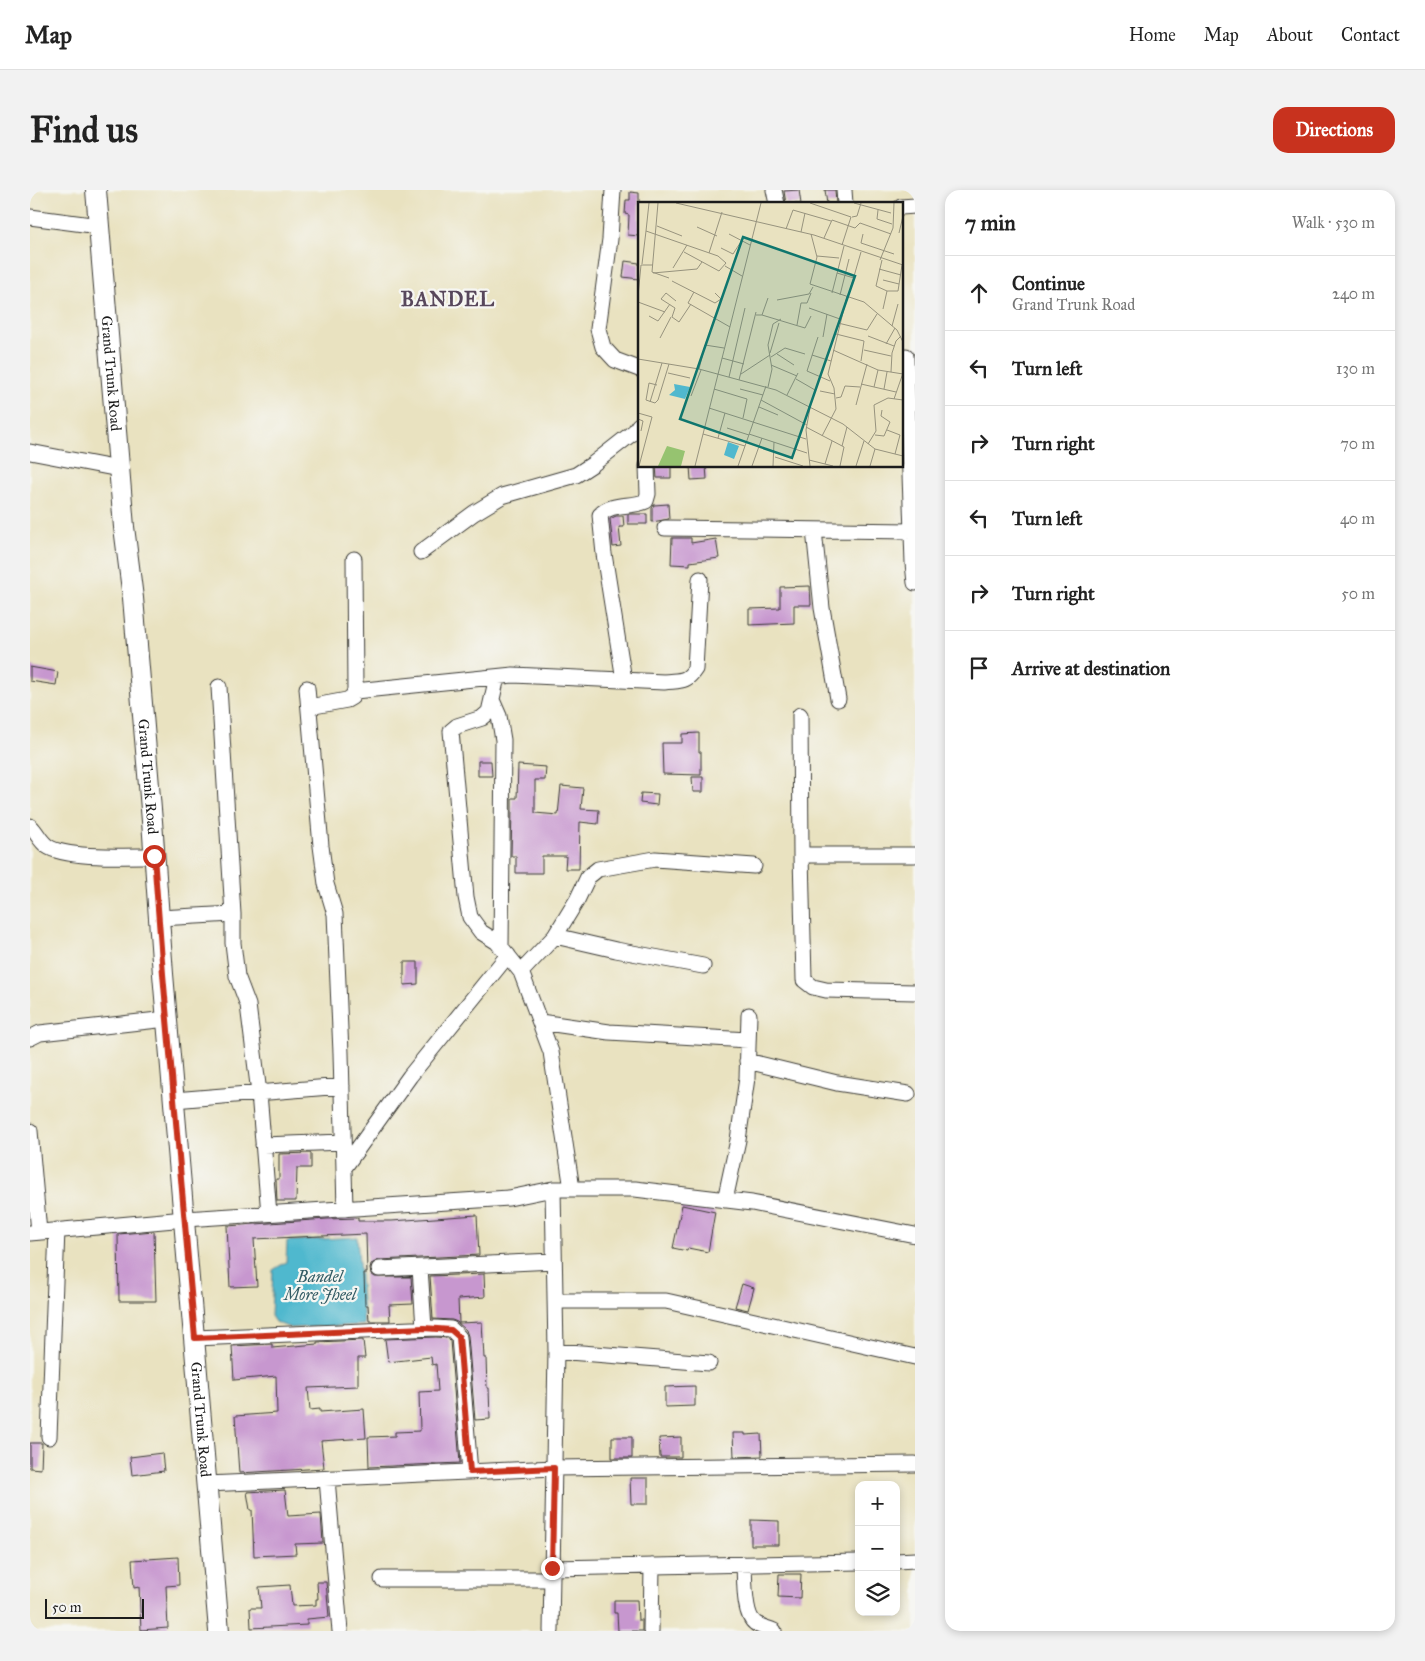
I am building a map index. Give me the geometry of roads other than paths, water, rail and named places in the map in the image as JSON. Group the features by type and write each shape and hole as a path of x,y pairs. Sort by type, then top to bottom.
{"main road":[{"name":"Grand Trunk Road","path":"96,190 119,469 133,598 219,1631"}],"street":[{"path":"613,190 610,239 598,329 604,347 616,360 638,370"},
{"path":"902,207 915,206"},
{"path":"30,217 99,226"},
{"path":"907,356 915,584"},
{"path":"422,552 474,513 502,496 576,475 594,464 638,426"},
{"path":"30,452 119,469"},
{"path":"624,680 604,554 600,515 611,508 639,504 646,501 648,494 647,468"},
{"path":"666,528 912,532"},
{"path":"814,530 822,608 838,699"},
{"path":"308,707 347,700 352,698 355,691 354,560"},
{"path":"355,691 513,675 664,682 684,680 689,678 695,669 700,579"},
{"path":"497,677 489,712 482,718 457,726 450,731 466,897 470,917 481,932 505,951 521,972 551,1052 572,1189"},
{"path":"219,687 233,914 233,943 237,976 248,1006 259,1093 269,1214"},
{"path":"307,688 321,846 326,884 335,914 345,1209"},
{"path":"344,1168 410,1076 505,951 503,740 499,716 492,700"},
{"path":"800,715 804,980 813,987 826,990 915,992"},
{"path":"30,826 39,839 49,848 68,854 154,856"},
{"path":"801,855 915,855"},
{"path":"521,972 555,936 577,900 588,876 598,869 655,859 754,866"},
{"path":"159,918 233,914"},
{"path":"555,936 616,950 703,966"},
{"path":"725,1200 738,1140 747,1078 749,1015"},
{"path":"30,1038 40,1033 167,1019"},
{"path":"540,1022 609,1032 748,1040"},
{"path":"747,1062 837,1083 908,1094"},
{"path":"174,1100 342,1086"},
{"path":"30,1131 35,1232 510,1198 553,1189 635,1189 752,1203 915,1234"},
{"path":"263,1145 343,1142"},
{"path":"551,1631 556,1351 553,1189"},
{"path":"49,1437 57,1230"},
{"path":"379,1269 554,1261"},
{"path":"420,1268 424,1328"},
{"path":"555,1301 666,1302 915,1356"},
{"path":"195,1338 424,1328 451,1330 459,1337 470,1472"},
{"path":"556,1351 709,1363"},
{"path":"207,1484 554,1468 915,1464"},
{"path":"326,1479 340,1631"},
{"path":"900,1561 915,1560"},
{"path":"382,1579 552,1574 652,1566 855,1562"},
{"path":"744,1564 747,1605 750,1616 755,1623 774,1631"},
{"path":"651,1631 652,1566"}],"water":[{"name":"Bandel More Jheel","path":"357,1237 364,1325 290,1328 275,1322 271,1316 273,1270 286,1262 287,1241"}],"district":[{"name":"BANDEL","path":"448,299"}]}
